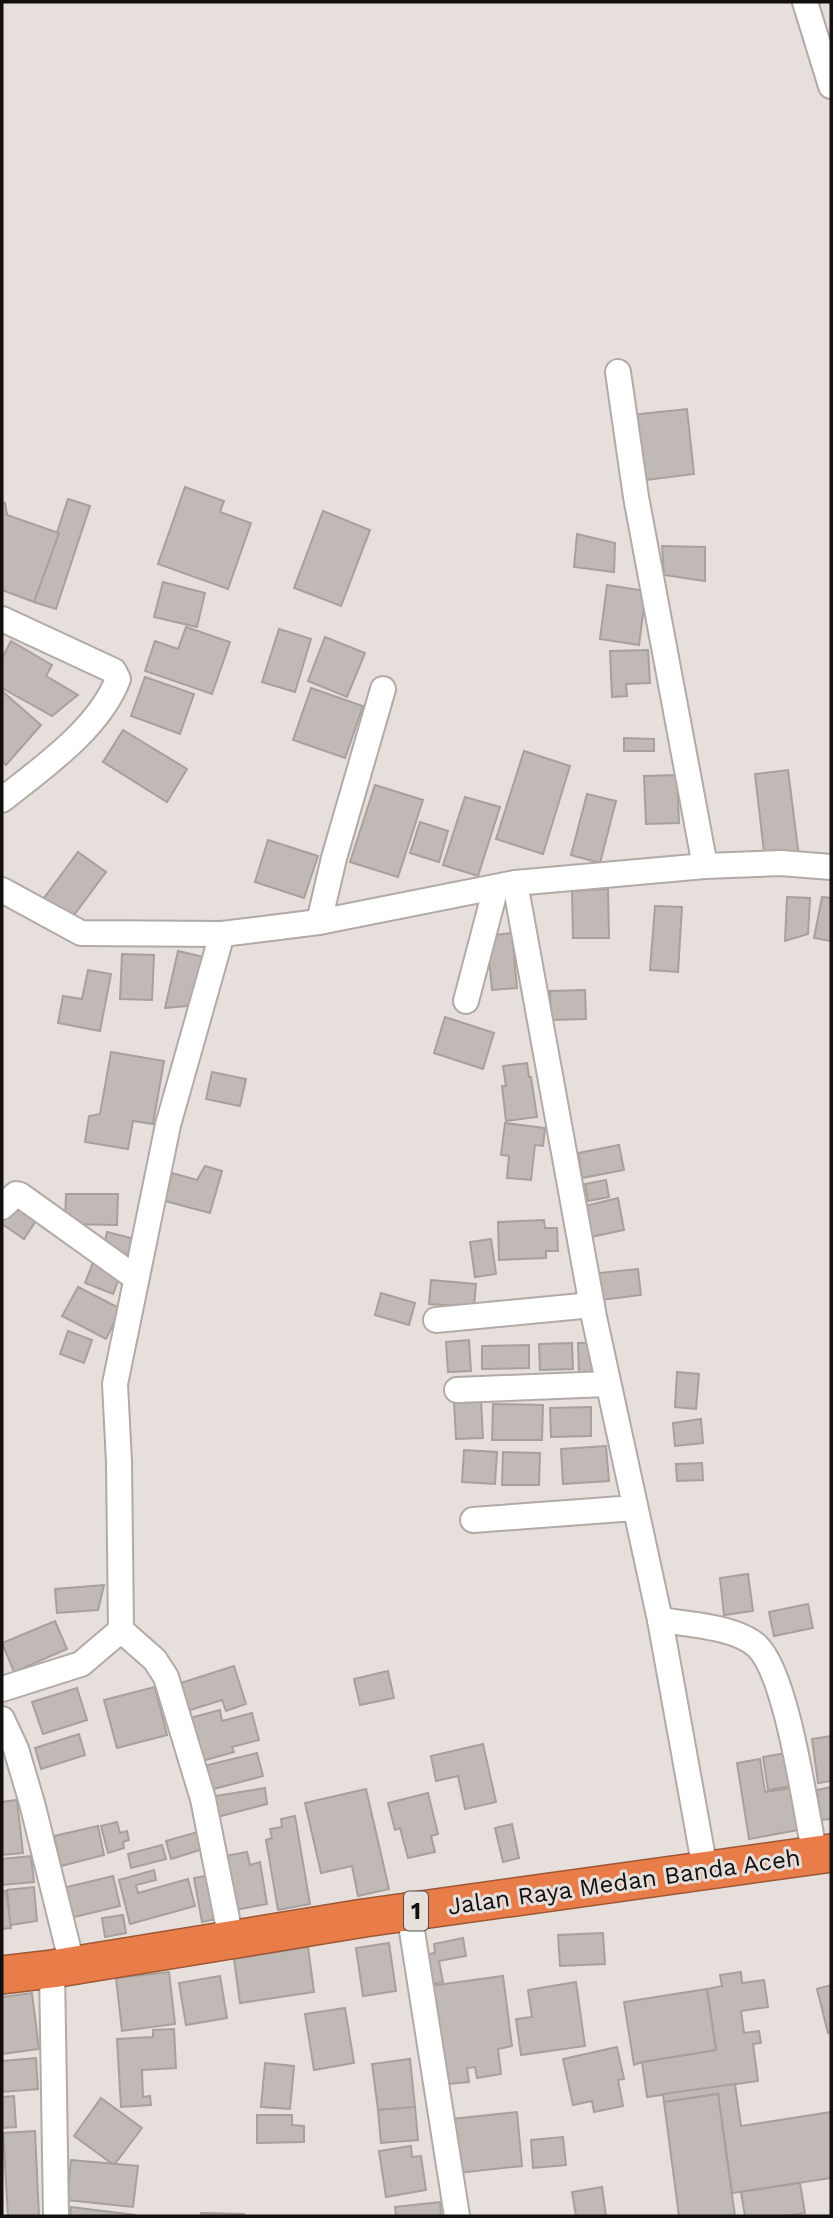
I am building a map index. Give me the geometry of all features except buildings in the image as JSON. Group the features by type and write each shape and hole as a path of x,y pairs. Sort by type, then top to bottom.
{"highway":[{"name":"Jalan Raya Medan Banda Aceh","path":"2,1975 409,1912 823,1854"}],"street":[{"path":"804,2 831,86"},
{"path":"618,372 636,497 705,866"},
{"path":"2,619 114,671 118,679 95,717 58,755 2,800"},
{"path":"319,922 334,858 383,689"},
{"path":"2,890 81,933 222,934 319,922 506,885 705,866 781,863 831,866"},
{"path":"466,1001 506,885"},
{"path":"506,885 607,1384 660,1620 705,1869"},
{"path":"222,934 168,1125 114,1395 119,1462 121,1630 155,1660 166,1677 203,1799 231,1939"},
{"path":"2,1207 16,1194 20,1195 136,1278"},
{"path":"436,1321 592,1305"},
{"path":"457,1390 607,1384"},
{"path":"473,1520 635,1508"},
{"path":"660,1620 697,1625 739,1636 755,1645 764,1655 783,1699 823,1854"},
{"path":"2,1689 81,1664 121,1630"},
{"path":"2,1719 16,1749 32,1803 62,1967 56,2216"},
{"path":"409,1912 457,2216"}]}
